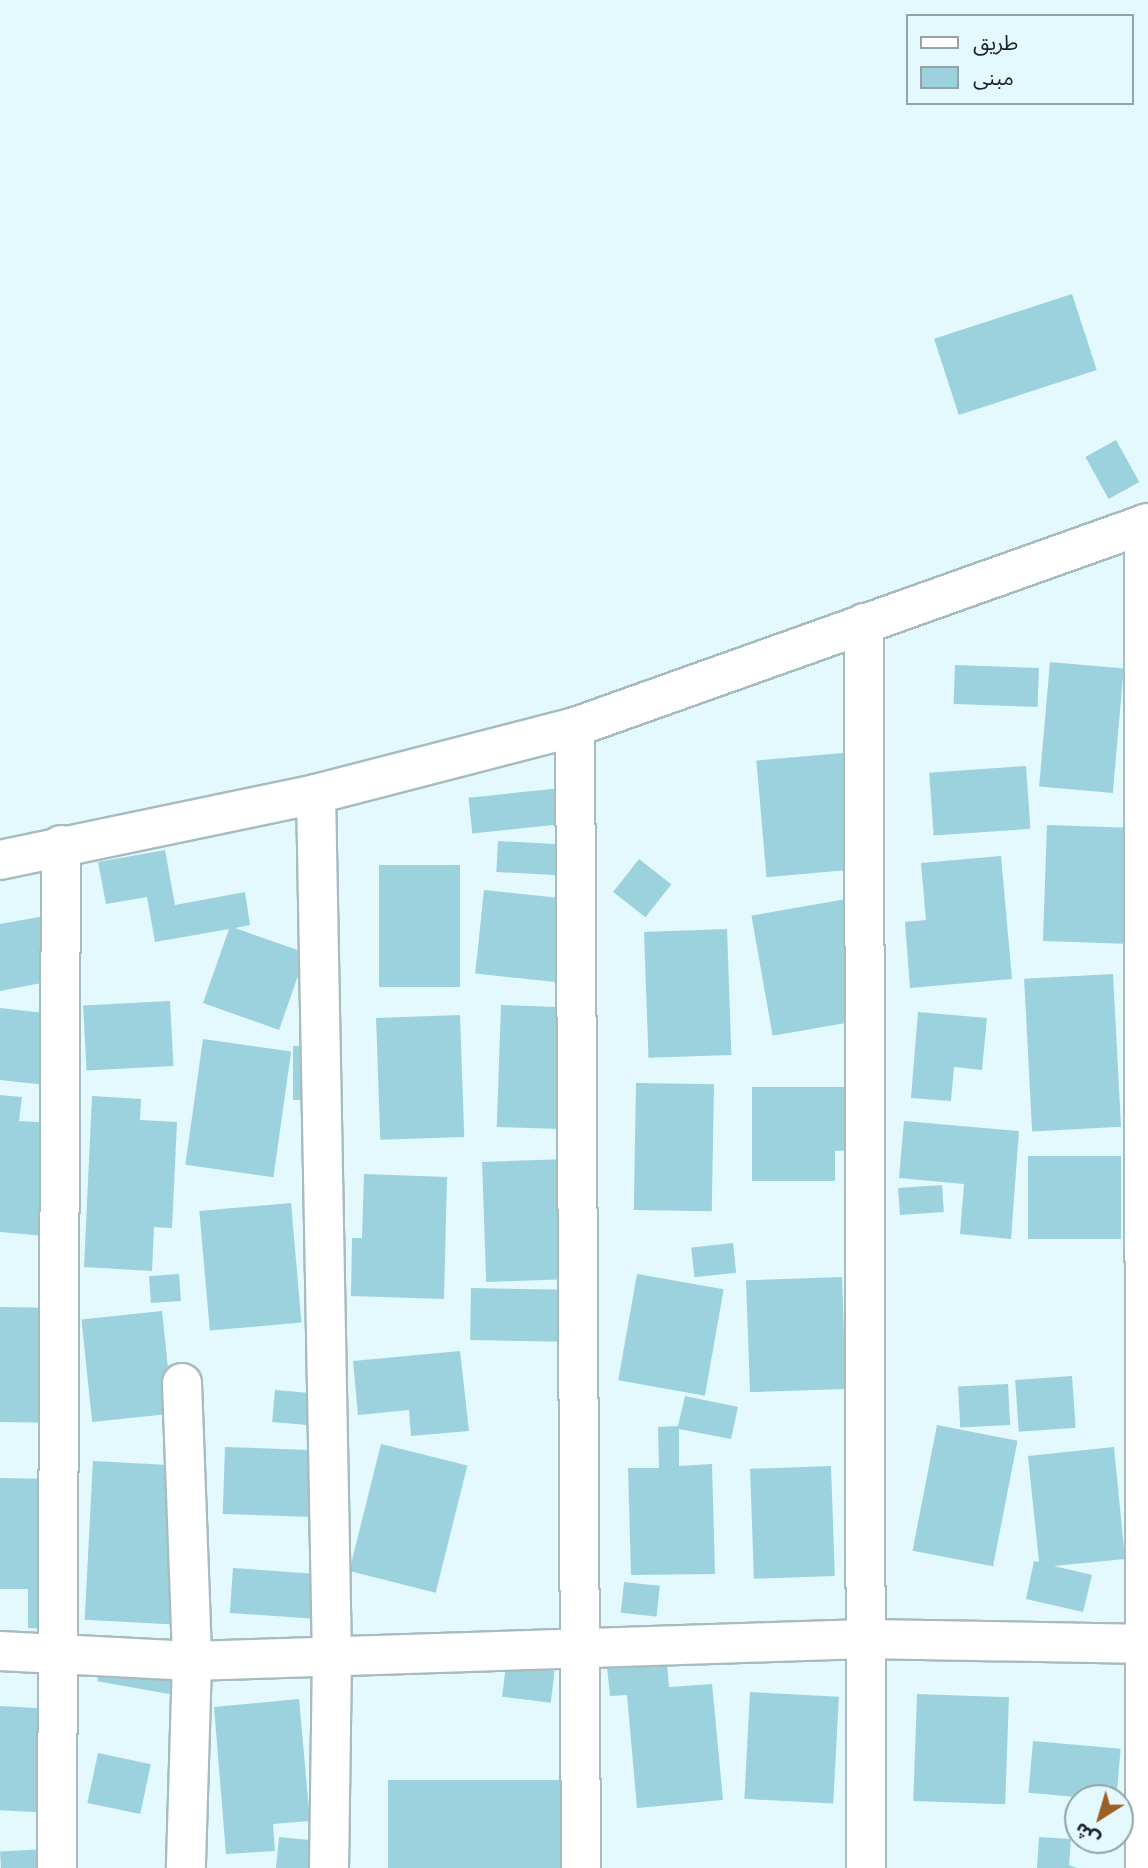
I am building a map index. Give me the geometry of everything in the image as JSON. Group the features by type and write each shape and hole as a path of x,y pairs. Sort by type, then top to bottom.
{"street":[{"path":"0,860 61,845 316,794 575,727 1146,523 1145,1868"},
{"path":"864,623 866,1868"},
{"path":"575,727 581,1868"},
{"path":"316,794 332,1655 329,1868"},
{"path":"57,1868 61,1655 61,845"},
{"path":"182,1383 192,1661 186,1868"},
{"path":"0,1651 192,1661 866,1639 1144,1644"}],"building":[{"path":"1072,294 1097,370 959,415 934,339"},
{"path":"1116,440 1139,482 1109,499 1085,457"},
{"path":"1050,662 1124,668 1113,793 1039,787"},
{"path":"955,665 1039,668 1038,707 954,704"},
{"path":"843,753 853,870 767,877 756,761"},
{"path":"1026,766 1030,829 934,836 929,773"},
{"path":"571,787 575,823 472,834 469,798"},
{"path":"1047,825 1128,828 1124,944 1043,941"},
{"path":"498,841 561,844 559,875 496,872"},
{"path":"165,850 175,905 245,892 250,925 235,928 306,953 279,1030 203,1003 229,929 155,942 147,897 106,904 98,862"},
{"path":"1001,856 1012,979 910,988 905,922 926,920 921,863"},
{"path":"639,859 671,884 645,917 613,892"},
{"path":"379,865 460,865 460,987 379,987"},
{"path":"484,890 572,899 563,983 475,974"},
{"path":"846,899 867,1019 773,1036 751,916"},
{"path":"45,916 57,980 0,991 0,924"},
{"path":"727,929 731,1055 648,1058 644,932"},
{"path":"1113,974 1121,1127 1032,1131 1024,979"},
{"path":"170,1001 173,1066 87,1070 83,1006"},
{"path":"501,1005 584,1008 580,1130 497,1127"},
{"path":"0,1008 54,1014 46,1085 0,1080"},
{"path":"918,1012 987,1018 982,1070 954,1067 951,1101 911,1098"},
{"path":"460,1015 464,1137 380,1140 376,1018"},
{"path":"203,1039 291,1051 273,1177 185,1165"},
{"path":"293,1046 320,1046 320,1100 293,1100"},
{"path":"636,1083 714,1084 712,1211 634,1210"},
{"path":"752,1087 858,1087 858,1150 835,1151 835,1181 752,1181"},
{"path":"0,1095 22,1097 19,1121 54,1123 46,1236 0,1232"},
{"path":"92,1096 141,1099 140,1120 177,1122 172,1228 154,1227 152,1271 84,1267"},
{"path":"904,1121 1019,1131 1011,1239 960,1234 964,1184 899,1178"},
{"path":"1028,1156 1121,1156 1121,1239 1028,1239"},
{"path":"567,1159 571,1279 486,1282 482,1162"},
{"path":"364,1174 447,1177 444,1299 351,1296 352,1238 362,1238"},
{"path":"942,1185 944,1212 900,1215 898,1188"},
{"path":"291,1203 301,1323 210,1331 199,1211"},
{"path":"733,1243 736,1273 694,1277 691,1247"},
{"path":"179,1274 181,1301 151,1303 149,1276"},
{"path":"637,1274 724,1289 705,1396 618,1380"},
{"path":"842,1277 846,1389 750,1392 746,1280"},
{"path":"471,1288 581,1290 580,1342 470,1340"},
{"path":"0,1307 50,1308 48,1423 0,1422"},
{"path":"162,1311 173,1413 92,1422 81,1319"},
{"path":"460,1351 469,1431 411,1436 409,1410 358,1415 353,1361"},
{"path":"1072,1376 1076,1428 1019,1432 1015,1380"},
{"path":"1008,1384 1010,1425 960,1428 958,1387"},
{"path":"275,1390 322,1394 319,1426 272,1422"},
{"path":"685,1396 738,1407 731,1439 679,1429 679,1466 712,1464 715,1574 631,1575 628,1468 659,1468 658,1427 678,1426"},
{"path":"937,1425 1017,1441 993,1566 913,1551"},
{"path":"381,1444 467,1466 436,1593 349,1571"},
{"path":"225,1447 329,1451 327,1518 223,1514"},
{"path":"1114,1447 1125,1559 1054,1566 1092,1575 1083,1612 1026,1599 1034,1561 1039,1562 1028,1456"},
{"path":"93,1461 178,1465 170,1624 85,1620"},
{"path":"831,1466 835,1576 754,1579 750,1469"},
{"path":"0,1478 53,1479 51,1629 28,1628 28,1589 0,1589"},
{"path":"233,1568 328,1575 325,1620 230,1613"},
{"path":"624,1582 660,1586 657,1617 621,1613"},
{"path":"105,1638 194,1654 186,1697 97,1681"},
{"path":"666,1651 669,1687 712,1684 723,1800 637,1808 627,1695 610,1696 606,1657"},
{"path":"506,1665 555,1671 551,1703 502,1697"},
{"path":"750,1692 839,1697 833,1804 744,1799"},
{"path":"917,1694 1009,1697 1005,1804 913,1801"},
{"path":"299,1699 310,1821 273,1824 275,1851 226,1854 214,1707"},
{"path":"0,1706 55,1709 49,1813 0,1810"},
{"path":"1033,1741 1121,1749 1118,1784 1064,1784 1064,1796 1028,1793"},
{"path":"98,1753 151,1764 140,1814 87,1803"},
{"path":"388,1780 571,1780 571,1868 388,1868"},
{"path":"279,1837 330,1842 328,1868 276,1868"},
{"path":"1039,1837 1064,1839 1064,1854 1070,1854 1069,1865 1077,1868 1037,1868"},
{"path":"65,1848 66,1868 1,1868 0,1851"}]}
